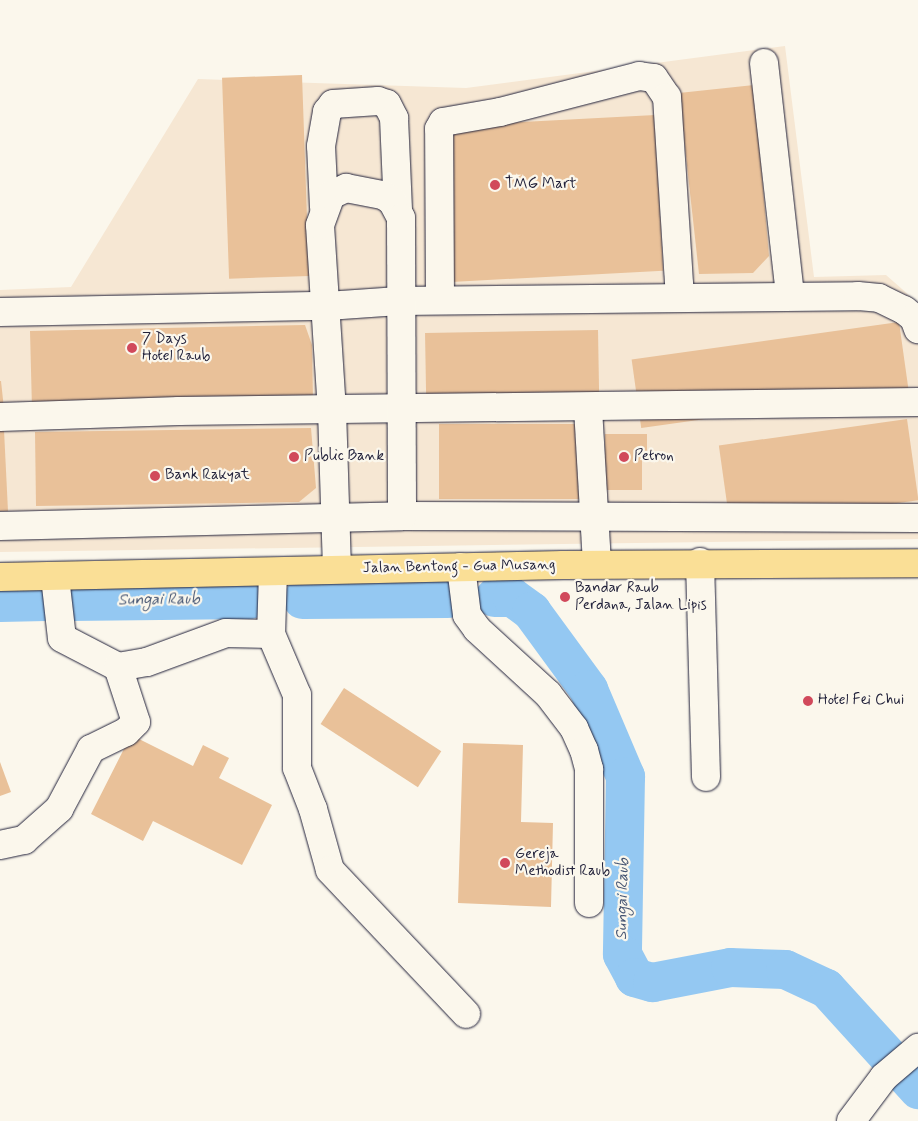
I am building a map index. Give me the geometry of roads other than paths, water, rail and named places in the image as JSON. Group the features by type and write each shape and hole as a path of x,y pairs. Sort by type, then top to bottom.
{"main road":[{"name":"Jalan Bentong - Gua Musang","path":"0,577 700,562 918,563"}],"street":[{"path":"764,63 790,296"},
{"path":"440,300 439,129 443,122 500,112 640,76 654,78 667,97 680,297"},
{"path":"337,569 337,519 327,306 320,225 324,207 320,146 327,112 333,104 378,101 387,104 394,118 400,301 402,516"},
{"path":"324,207 331,195 346,188 383,195 398,210"},
{"path":"0,312 327,306 440,300 790,296 880,298 904,310 914,318 918,329"},
{"path":"0,417 179,411 402,411 918,402"},
{"path":"588,408 597,564"},
{"path":"0,526 402,516 918,518"},
{"path":"700,562 706,777"},
{"path":"461,567 467,615 476,629 548,694 574,728 584,750 589,769 589,903"},
{"path":"274,572 271,634 297,696 297,768 330,870 466,1014"},
{"path":"55,577 62,638 118,667 147,662 226,633 271,634"},
{"path":"0,845 24,840 59,809 91,749 126,732 136,722 118,667"},
{"path":"851,1121 884,1077 916,1049"}],"waterway":[{"name":"Sungai Raub","path":"494,597 512,597 531,611 588,689 625,776 622,954 634,977 652,982 730,967 785,969 826,988 918,1089"},
{"name":"Sungai Raub","path":"302,599 447,598"},
{"name":"Sungai Raub","path":"70,601 249,599"},
{"name":"Sungai Raub","path":"0,602 45,601"}],"place":[{"name":"TMG Mart","path":"495,185"},
{"name":"7 Days Hotel Raub","path":"132,348"},
{"name":"Public Bank","path":"294,457"},
{"name":"Petron","path":"624,457"},
{"name":"Bank Rakyat","path":"155,476"},
{"name":"Bandar Raub Perdana, Jalan Lipis","path":"565,597"},
{"name":"Hotel Fei Chui","path":"808,701"},
{"name":"Gereja Methodist Raub","path":"505,863"}]}
